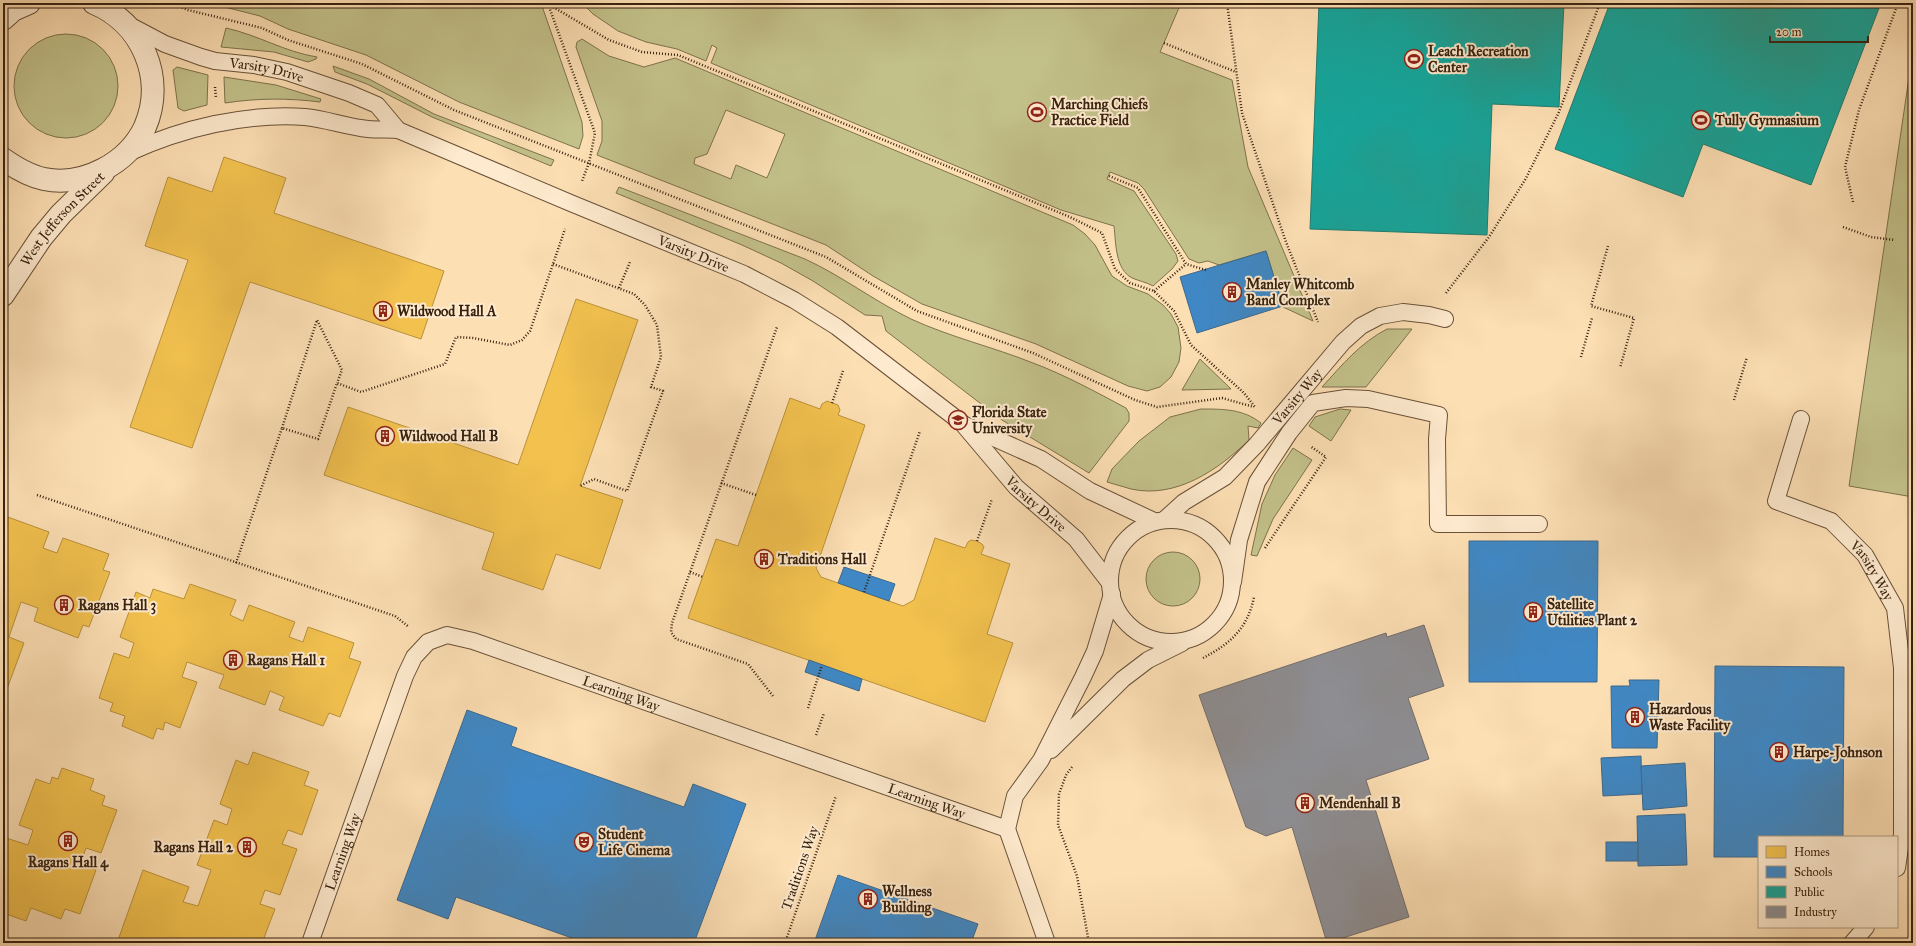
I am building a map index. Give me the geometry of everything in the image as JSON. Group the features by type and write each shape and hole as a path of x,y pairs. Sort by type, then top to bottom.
{"street":[{"path":"3,19 13,10 29,3"},
{"name":"West Jefferson Street","path":"3,295 41,238 61,214 118,160 145,127 153,92 148,61 143,47 126,24 115,14 94,3"},
{"path":"3,160 24,173 44,179 60,180 77,179 95,174 118,160"}],"lane":[{"name":"Varsity Drive","path":"126,24 159,42 201,57 215,61 254,65 287,72 350,93 377,105 398,130"},
{"name":"Varsity Drive","path":"118,160 155,141 176,134 250,118 278,116 307,117 367,129 398,130 744,274 794,300 837,327 962,423 1016,487 1076,539 1111,588"},
{"name":"Varsity Way","path":"1159,520 1184,502 1224,477 1257,444 1343,342 1361,326 1380,316 1403,312 1445,318"},
{"name":"Varsity Way","path":"1233,582 1239,540 1257,482 1289,433 1313,403 1346,398 1368,399 1439,415 1437,439 1438,524 1539,524"},
{"name":"Varsity Way","path":"1801,419 1776,501 1831,521 1865,555 1895,608 1902,668 1902,834 1898,861"},
{"name":"Varsity Drive","path":"962,423 1041,459 1090,491 1159,520"},
{"path":"1041,760 1123,679 1148,660 1186,640 1206,632 1220,617 1229,602 1233,582 1230,562 1220,544 1203,528 1182,520 1159,520 1124,542 1114,561 1111,588 1092,658 1041,760 1016,796 1007,829 1047,943"},
{"path":"1111,588 1116,606 1128,624 1144,636 1164,642 1186,640"},
{"name":"Learning Way","path":"310,943 405,676 414,657 428,642 447,635 473,641 1007,829"},
{"path":"1852,943 1865,928"}],"path":[{"path":"171,3 188,10 262,28 288,40 362,64 454,110 826,257 917,310 1033,353 1135,400 1157,407 1222,398 1255,407 1244,394 1191,345 1174,310 1154,292 1130,283 1115,269 1102,233 1070,217 678,55 642,52 609,40 548,3"},
{"path":"337,383 361,392 445,364 456,337 473,338 510,345 522,340 530,331 573,204 589,163 595,133 548,3"},
{"path":"1227,3 1242,113 1286,242 1318,322"},
{"path":"1442,298 1489,238 1525,180 1560,112 1600,3"},
{"path":"1853,202 1845,167 1859,110 1898,3"},
{"path":"1164,43 1236,72"},
{"path":"215,82 216,104"},
{"path":"1109,176 1138,188 1186,264 1206,270"},
{"path":"1843,227 1871,237 1895,240"},
{"path":"1608,246 1591,306 1634,318 1620,368"},
{"path":"619,288 630,262"},
{"path":"552,264 634,294 645,304 657,325 661,357 651,388 662,391 627,491 594,479 580,486"},
{"path":"1154,292 1186,264"},
{"path":"1581,357 1592,318"},
{"path":"236,563 317,320 342,370 318,439 282,428"},
{"path":"773,696 748,664 676,639 671,632 672,623 777,327"},
{"path":"1734,400 1747,356"},
{"path":"832,403 843,371"},
{"path":"864,592 920,431"},
{"path":"1263,551 1326,456 1304,442"},
{"path":"722,483 756,495"},
{"path":"37,495 395,616 428,642"},
{"path":"977,541 994,495"},
{"path":"690,572 703,577"},
{"path":"1198,660 1233,640 1251,612 1255,592"},
{"path":"808,708 822,665"},
{"path":"1075,764 1066,775 1059,794 1058,826 1077,876 1089,943"},
{"name":"Traditions Way","path":"785,943 835,800"}],"shaded area":[{"path":"209,3 541,3 582,122 583,136 579,149 459,102 366,55 288,29 260,16"},
{"path":"582,3 1181,3 1160,52 1232,80 1248,167 1313,321 1283,307 1266,251 1219,265 1208,261 1199,263 1189,259 1144,189 1138,183 1110,172 1107,179 1134,191 1176,254 1178,261 1172,269 1153,286 1132,278 1126,274 1122,268 1117,255 1114,226 1061,210 711,63 717,48 712,45 706,61 677,49 646,42 618,31 593,14"},
{"path":"226,28 305,55 317,57 316,59 308,62 274,52 221,47"},
{"path":"66,34 86,38 103,49 114,66 118,86 114,106 103,123 86,134 66,138 46,134 29,123 18,106 14,86 18,66 29,49 46,38"},
{"path":"582,39 609,56 644,67 675,58 1073,225 1085,234 1095,245 1112,276 1127,286 1148,294 1163,305 1171,314 1178,327 1181,348 1179,362 1171,377 1160,387 1147,391 1128,386 1036,344 922,304 873,276 826,245 597,155 602,141 602,121 576,47 577,42","holes":["726,110 785,134 767,178 736,165 731,179 694,164 695,158 707,154"]},
{"path":"1913,50 1913,497 1849,486"},
{"path":"333,66 369,79 434,114 554,160 551,166 432,117 367,84 335,72"},
{"path":"177,67 208,75 207,105 184,111 178,108 173,70"},
{"path":"224,77 276,85 321,99 320,102 273,99 225,103"},
{"path":"619,187 805,259 911,319 956,337 1018,357 1057,373 1126,408 1129,413 1129,421 1089,473 1002,420 886,331 882,316 865,315 813,281 781,263 742,245 616,193"},
{"path":"1387,329 1412,329 1366,387 1322,387 1360,348"},
{"path":"1200,359 1231,389 1182,390"},
{"path":"1201,409 1240,412 1261,423 1258,428 1248,426 1249,440 1224,462 1195,480 1180,486 1164,490 1148,491 1131,489 1107,482 1112,469 1139,441 1170,417"},
{"path":"1340,409 1351,410 1331,441 1309,426 1315,417"},
{"path":"1293,448 1312,460 1273,519 1257,556 1251,555 1262,504 1275,475"},
{"path":"1173,552 1183,554 1192,560 1198,569 1200,579 1198,589 1192,598 1183,604 1173,606 1163,604 1154,598 1148,589 1146,579 1148,569 1154,560 1163,554"}],"building: Homes":[{"name":"Wildwood Hall A","path":"224,157 286,178 274,213 444,271 421,339 250,282 192,448 130,427 188,260 145,246 168,177 212,192"},
{"name":"Wildwood Hall B","path":"576,299 638,320 580,486 623,500 600,569 556,554 543,590 482,569 494,533 324,475 348,407 518,465"},
{"name":"Traditions Hall","path":"790,398 820,409 822,404 827,401 838,405 840,410 838,415 865,425 816,568 821,577 903,606 914,600 935,538 965,548 971,540 977,541 984,547 981,554 1010,564 987,634 1013,643 985,722 688,618 716,539 738,546"},
{"name":"Ragans Hall 3","path":"5,516 49,532 43,548 57,553 63,538 109,554 103,570 110,572 89,627 83,625 78,638 34,621 38,608 21,602 9,637 24,643 7,689 3,687 3,523"},
{"name":"Ragans Hall 1","path":"190,584 236,600 230,615 243,621 249,605 295,622 289,637 303,642 308,627 354,643 349,658 361,662 340,717 329,713 323,726 279,710 284,697 270,691 265,705 219,688 224,675 187,662 182,677 197,682 180,728 165,722 163,730 157,728 153,739 122,726 125,716 110,711 113,703 99,698 114,653 129,658 134,643 120,637 136,592 150,598 153,589 184,599"},
{"name":"Ragans Hall 2","path":"253,752 309,772 304,785 318,790 302,835 288,830 282,844 297,849 280,895 265,890 260,904 275,909 262,943 117,943 143,870 189,887 183,902 198,906 211,870 197,865 214,820 227,825 232,809 220,804 236,760 248,765"},
{"name":"Ragans Hall 4","path":"62,768 94,779 90,790 105,796 102,805 117,810 101,853 86,848 80,865 96,870 80,914 65,909 61,919 31,908 26,921 3,913 3,837 28,845 33,830 19,825 36,779 50,784 52,777 58,779"}],"building: Schools":[{"name":"Manley Whitcomb Band Complex","path":"1266,251 1283,306 1197,333 1180,277"},
{"name":"Satellite Utilities Plant 2","path":"1469,541 1598,541 1597,682 1469,682"},
{"path":"844,567 895,584 889,601 838,583"},
{"path":"809,660 862,679 859,691 805,672"},
{"name":"Harpe-Johnson","path":"1715,666 1844,667 1843,836 1758,836 1758,857 1714,857"},
{"name":"Hazardous Waste Facility","path":"1629,680 1659,680 1657,748 1612,748 1611,686 1630,686"},
{"path":"467,710 517,728 511,746 684,807 693,784 746,804 694,943 586,943 456,897 448,919 397,900"},
{"path":"1641,756 1642,794 1603,796 1601,758"},
{"path":"1685,763 1687,806 1643,810 1641,766"},
{"path":"1685,814 1687,865 1638,866 1637,816"},
{"path":"1606,842 1638,842 1638,861 1606,861"},
{"name":"Wellness Building","path":"838,875 978,924 971,943 814,943"}],"building: Public":[{"path":"1319,3 1564,3 1559,107 1492,104 1487,235 1310,229"},
{"name":"Tully Gymnasium","path":"1610,3 1881,3 1811,185 1703,144 1683,197 1555,149"}],"building: Industry":[{"name":"Mendenhall B","path":"1424,625 1444,686 1408,698 1429,759 1366,780 1409,917 1327,943 1292,827 1266,836 1246,827 1199,695 1386,633 1387,637"}],"place":[{"name":"Leach Recreation Center","path":"1414,59"},
{"name":"Marching Chiefs Practice Field","path":"1037,112"},
{"name":"Tully Gymnasium","path":"1701,120"},
{"name":"Manley Whitcomb Band Complex","path":"1232,292"},
{"name":"Wildwood Hall A","path":"383,311"},
{"name":"Florida State University","path":"958,420"},
{"name":"Wildwood Hall B","path":"385,436"},
{"name":"Traditions Hall","path":"764,559"},
{"name":"Ragans Hall 3","path":"64,605"},
{"name":"Satellite Utilities Plant 2","path":"1533,612"},
{"name":"Ragans Hall 1","path":"233,660"},
{"name":"Hazardous Waste Facility","path":"1635,717"},
{"name":"Harpe-Johnson","path":"1779,752"},
{"name":"Mendenhall B","path":"1305,803"},
{"name":"Ragans Hall 4","path":"68,841"},
{"name":"Student Life Cinema","path":"584,842"},
{"name":"Ragans Hall 2","path":"247,847"},
{"name":"Wellness Building","path":"868,899"}]}
